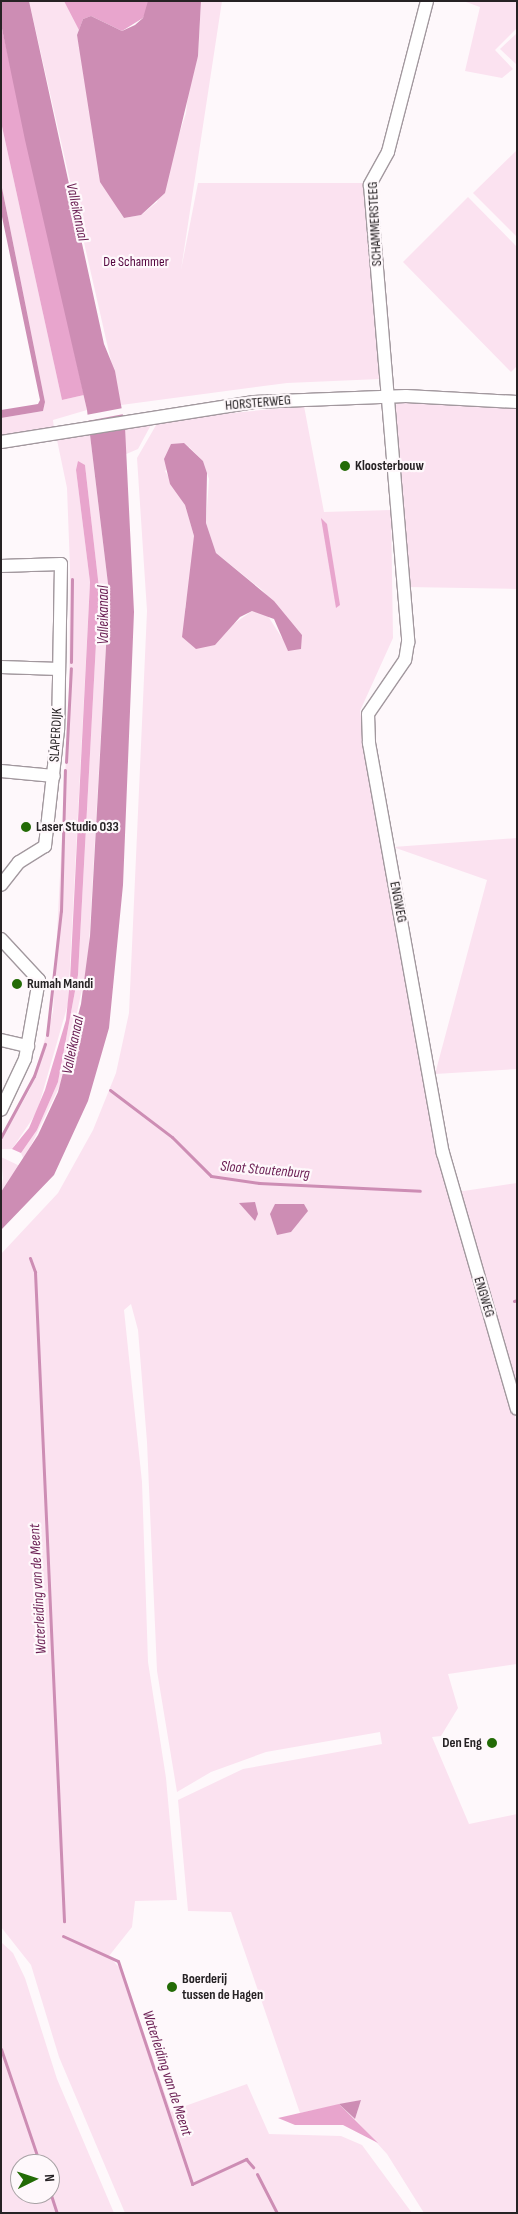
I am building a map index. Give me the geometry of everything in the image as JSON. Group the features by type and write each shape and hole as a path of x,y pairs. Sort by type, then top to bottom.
{"street":[{"name":"SCHAMMERSTEEG","path":"386,397 370,185 388,152 427,1"},
{"name":"HORSTERWEG","path":"1,442 254,402 386,397 517,402"},
{"name":"ENGWEG","path":"386,397 408,642 405,660 368,714 368,743 443,1153 517,1409"},
{"name":"SLAPERDIJK","path":"1,566 61,564 54,776 45,846 3,877"},
{"path":"1,667 59,669"},
{"path":"1,771 54,776"},
{"path":"1,939 39,980 28,1046 1,1110"},
{"path":"1,1040 28,1046"}],"green space":[{"name":"De Schammer","path":"29,1 148,1 83,19 77,35 119,211 124,218 141,215 157,202 186,113 190,74 198,56 201,1 222,1 181,270 198,183 367,183 380,379 287,383 121,405"},
{"path":"463,1 517,1 517,28 495,50 513,69 502,78 465,71 480,7"},
{"path":"517,33 517,65 500,49"},
{"path":"1,122 62,400 84,395 87,410 53,420 54,429 1,437 1,418 43,411 45,402 1,183"},
{"path":"517,150 517,237 473,193"},
{"path":"468,197 517,247 517,366 511,372 403,262"},
{"path":"400,401 517,405 517,589 407,587 393,408"},
{"path":"304,406 324,512 391,510 393,638 360,711 436,1118 517,1424 517,1664 448,1674 458,1708 441,1736 432,1737 469,1824 517,1814 517,2213 424,2213 387,2154 355,2119 361,2100 300,2113 231,1912 188,1911 178,1800 243,1769 382,1744 380,1732 266,1752 211,1772 177,1792 157,1671 147,1442 138,1330 131,1304 124,1310 142,1482 148,1662 166,1778 177,1900 135,1901 132,1927 109,1956 123,1972 171,2111 247,2084 269,2134 341,2136 362,2145 412,2213 125,2213 59,2057 31,1965 1,1927 1,1254 58,1193 93,1130 116,1073 129,1013 147,611 137,458 159,420","holes":["189,447 203,461 209,479 206,523 216,553 262,590 302,635 282,638 266,613 252,611 232,625 185,608 194,563 194,536 185,505 165,471"]},
{"path":"152,423 138,449 124,455 125,427"},
{"path":"90,435 109,592 88,962 62,1081 24,1160 21,1153 37,1130 58,1082 78,975 99,588 85,465 76,470 90,582 68,1004 37,1112 12,1149 1,1149 1,1140 30,1089 53,1012 69,700 70,568 67,488 57,440"},
{"path":"517,838 517,1069 435,1074 487,880 393,847"},
{"path":"1,1157 20,1166 1,1192 3,1178"},
{"path":"517,1183 517,1389 457,1192"},
{"path":"1,1942 13,1953 25,1978 57,2079 114,2213 1,2213"}],"shaded area":[{"path":"64,1 148,1 148,7 143,18 122,31 91,16 83,19 79,30"},
{"path":"1,24 84,395 62,400 1,122"},
{"path":"78,461 85,465 99,588 78,975 58,1082 37,1130 21,1153 12,1149 29,1128 45,1090 66,1020 70,980 90,582 76,470"},
{"path":"321,518 327,524 340,605 336,608"},
{"path":"339,2104 378,2143 343,2125 295,2125 278,2118"}],"water":[{"name":"Valleikanaal","path":"1,1 29,1 104,344 115,371 125,427 134,612 123,885 109,1028 88,1101 54,1175 1,1230 1,1192 38,1135 58,1092 81,1004 90,936 109,592 87,410 25,140 1,24"},
{"path":"148,1 201,1 198,56 165,193 141,215 124,218 100,182 77,35 83,19 91,16 122,31 135,25 143,18"},
{"path":"1,183 45,402 43,411 1,418 1,410 38,404 40,400 1,212"},
{"path":"184,443 203,461 207,473 206,523 216,553 274,601 302,635 301,649 288,651 274,619 252,611 240,617 215,645 196,649 182,637 194,536 185,505 170,484 164,459 171,444"},
{"path":"255,1202 258,1214 255,1221 239,1203"},
{"path":"275,1204 304,1204 308,1211 291,1232 277,1235 270,1214"},
{"path":"361,2100 355,2119 339,2104"}],"pier":[{"path":"123,408 124,414 87,421 86,415"}],"waterway":[{"path":"71,662 72,579"},
{"path":"66,762 71,668"},
{"path":"47,1035 61,911 65,770"},
{"path":"1,1137 34,1076 45,1044"},
{"name":"Sloot Stoutenburg","path":"110,1090 172,1137 211,1176 259,1183 420,1191"},
{"name":"Waterleiding van de Meent","path":"30,1258 35,1272 64,1921"},
{"name":"Waterleiding van de Meent","path":"63,1936 118,1961 192,2184 246,2159 253,2167"},
{"path":"1,2049 37,2154"},
{"name":"Waterleiding van de Meent","path":"257,2174 277,2213"},
{"path":"54,2204 57,2213"}],"place":[{"name":"Kloosterbouw","path":"345,466"},
{"name":"Laser Studio 033","path":"26,827"},
{"name":"Rumah Mandi","path":"17,984"},
{"name":"Den Eng","path":"492,1743"},
{"name":"Boerderij tussen de Hagen","path":"172,1987"}]}
